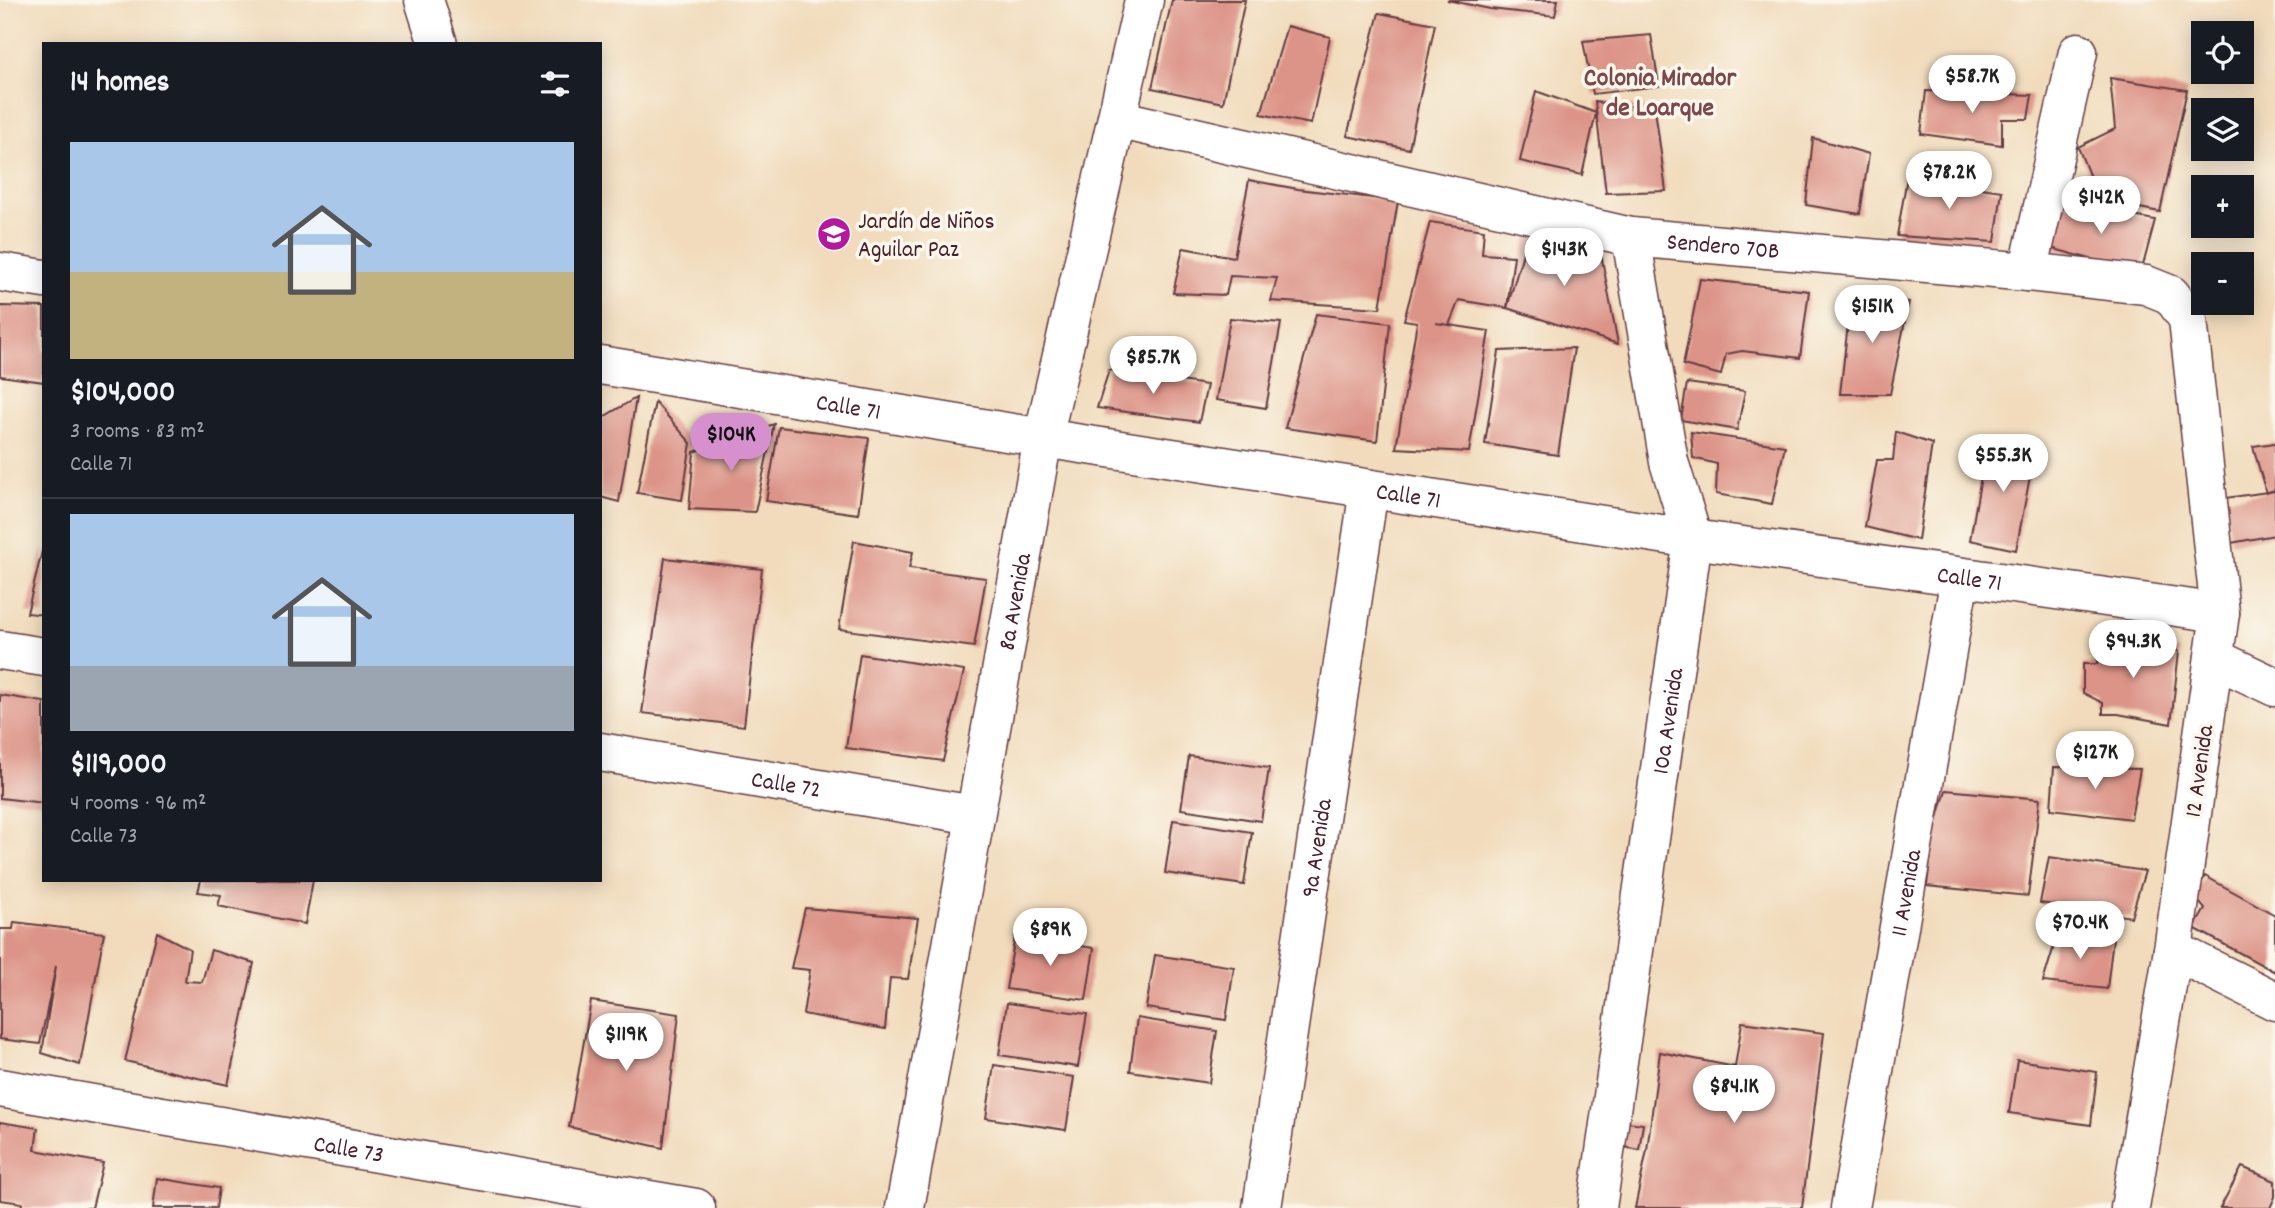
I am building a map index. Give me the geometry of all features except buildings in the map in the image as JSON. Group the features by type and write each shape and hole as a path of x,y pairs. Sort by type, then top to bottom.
{"street":[{"path":"424,0 437,42"},
{"name":"8a Avenida","path":"905,1208 1043,439 1144,0"},
{"path":"2028,272 2078,52"},
{"name":"Sendero 70B","path":"1117,119 1632,237 2028,272 2147,285 2171,295"},
{"name":"10a Avenida","path":"1597,1208 1693,539 1669,462 1632,237"},
{"path":"0,272 42,279"},
{"name":"12 Avenida","path":"2130,1208 2173,950 2220,613 2189,319 2171,295"},
{"name":"Calle 71","path":"602,365 1043,439 1693,539 2220,613"},
{"name":"9a Avenida","path":"1262,1208 1369,489"},
{"name":"11 Avenida","path":"1850,1208 1960,577"},
{"path":"0,650 42,657"},
{"path":"2214,658 2275,687"},
{"name":"Calle 72","path":"602,751 974,815"},
{"path":"2173,950 2275,1001"},
{"name":"Calle 73","path":"0,1088 696,1208"}],"place":[{"name":"Jardín de Niños Aguilar Paz","path":"834,234"}],"district":[{"name":"Colonia Mirador de Loarque","path":"1660,91"}]}
